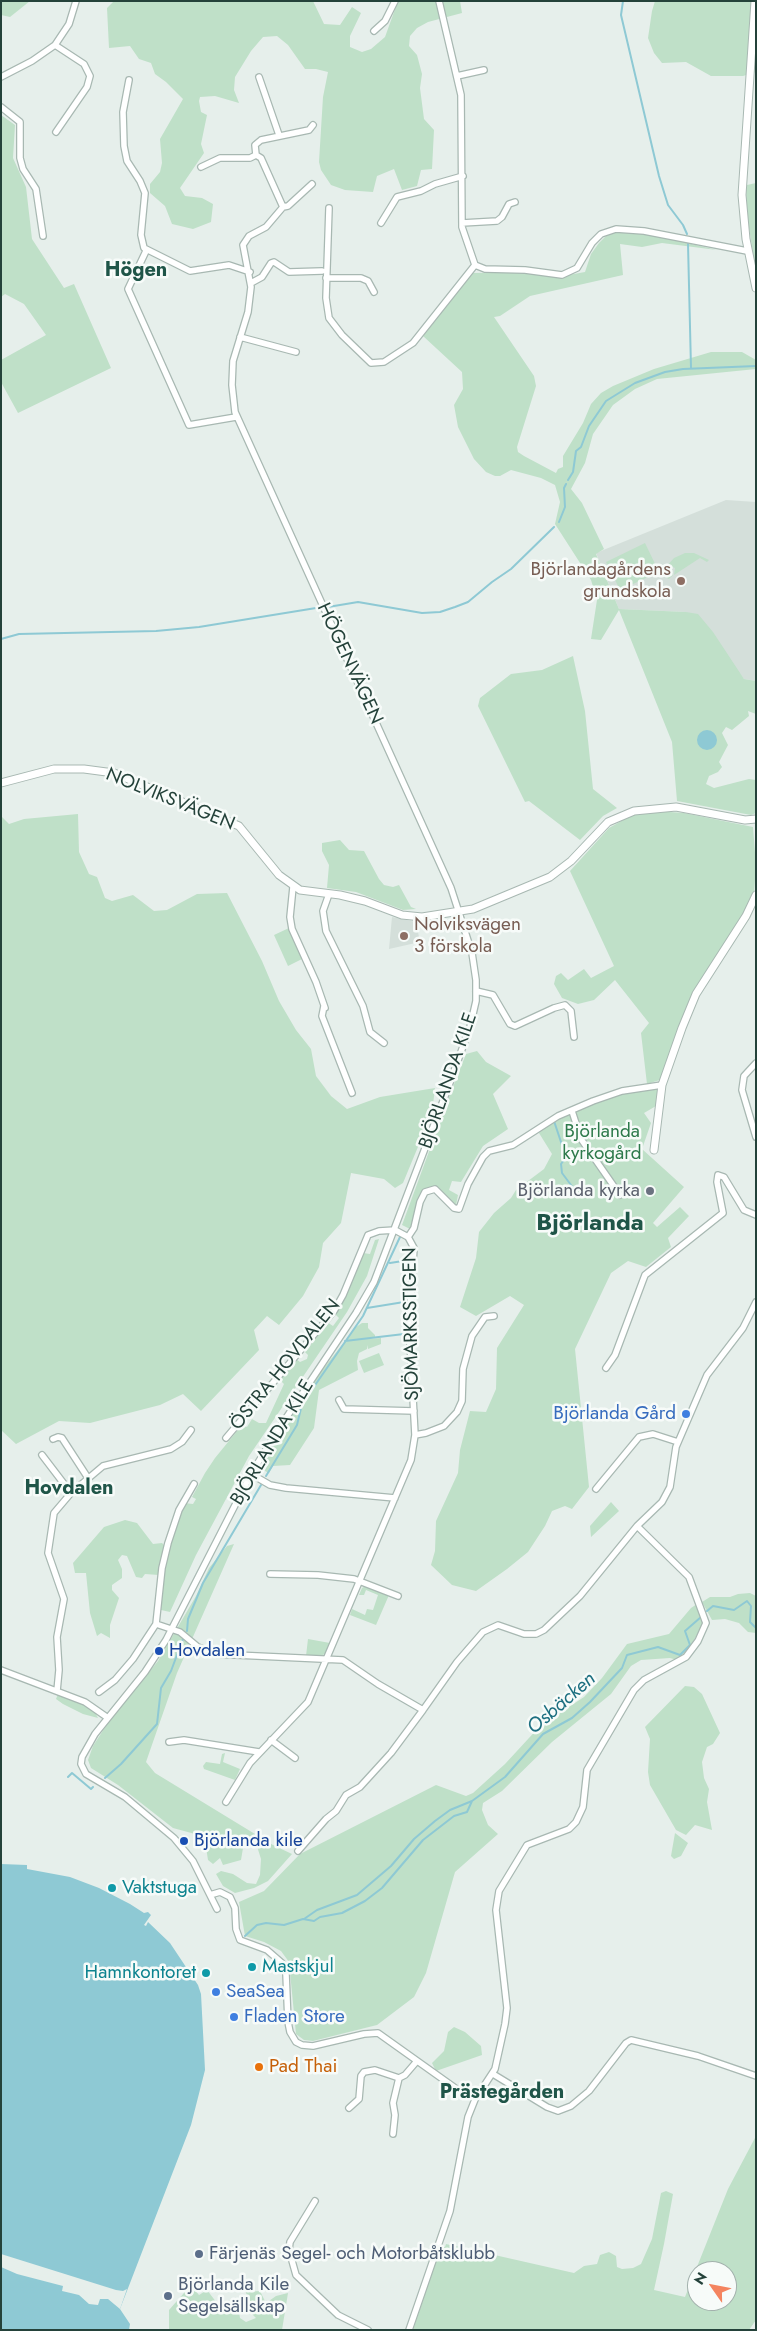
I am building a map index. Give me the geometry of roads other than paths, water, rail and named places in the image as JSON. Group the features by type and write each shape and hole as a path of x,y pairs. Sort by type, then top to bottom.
{"street":[{"path":"1,77 32,61 55,45 69,24 76,1"},
{"path":"374,31 385,20 395,1"},
{"path":"439,1 457,76 462,116 462,223 472,261 475,265 485,269 525,270 562,275 574,271 581,265 590,247 601,234 616,229 644,231 748,251"},
{"path":"755,1 742,176 743,217 756,288"},
{"path":"55,45 84,64 90,76 85,90 56,132"},
{"path":"457,76 484,70"},
{"path":"260,78 279,135"},
{"path":"129,80 123,112 124,146 128,162 145,193 141,243 146,251 190,271 229,265 250,272"},
{"path":"1,107 20,122 20,158 23,168 36,189 44,236"},
{"path":"256,155 257,141 309,130 313,125"},
{"path":"202,167 220,158 250,158 256,155"},
{"path":"256,155 261,158 283,207"},
{"path":"381,223 397,197 463,176"},
{"name":"HÖGENVÄGEN","path":"312,184 288,206 283,207 267,226 246,238 244,252 251,283 248,312 240,337 232,375 236,417 426,831 460,913"},
{"path":"462,223 502,218 509,204 515,202"},
{"path":"329,208 326,278 327,310 334,326 366,360 377,363 394,357 413,343 475,265"},
{"path":"146,251 128,289 189,425 236,417"},
{"path":"251,283 262,277 270,263 274,262 289,272 322,271"},
{"path":"326,278 361,278 368,281 374,292"},
{"path":"240,337 296,352"},
{"name":"NOLVIKSVÄGEN","path":"1,782 54,769 100,771 122,776 239,826 261,856 293,887"},
{"path":"352,1093 322,1016 325,1007 292,929 290,917 293,887 310,892 365,901 411,917 460,913 495,901 550,877 571,861 604,826 621,815 657,807 676,807 745,820 756,819"},
{"path":"329,894 323,911 326,931 363,1006 370,1032 384,1043"},
{"path":"654,1150 662,1085 696,994 713,972 746,916 756,895"},
{"name":"BJÖRLANDA KILE","path":"217,1909 193,1861 174,1838 125,1797 84,1772 81,1764 82,1756 108,1718 153,1662 173,1628 251,1474 288,1413 364,1300 395,1230 470,1027 476,991 475,965 460,913"},
{"path":"476,991 493,995 510,1024 515,1026 565,1005 571,1011 574,1037"},
{"path":"756,1062 744,1076 742,1090 756,1137"},
{"path":"395,1230 408,1237 414,1228 422,1195 428,1190 439,1191 454,1208 459,1209 468,1184 483,1157 489,1151 513,1145 558,1116 622,1091 662,1085"},
{"path":"572,1112 581,1139 620,1195"},
{"path":"606,1368 616,1352 646,1275 724,1213 716,1182 718,1174 724,1177 744,1210 756,1215"},
{"name":"ÖSTRA HOVDALEN","path":"226,1438 334,1311 343,1296 368,1235 379,1230 395,1230"},
{"name":"SJÖMARKSSTIGEN","path":"226,1802 243,1774 260,1752 304,1708 327,1659 411,1460 414,1412 409,1323 414,1248 408,1237"},
{"path":"298,1851 326,1819 336,1812 346,1796 360,1787 401,1742 457,1662 483,1632 498,1625 524,1634 536,1634 544,1630 580,1596 637,1526 662,1502 668,1493 678,1442 707,1375 743,1328 756,1302"},
{"path":"414,1435 426,1433 444,1426 457,1412 462,1401 466,1354 472,1336 485,1317 494,1316"},
{"name":"SJÖMARKSSTIGEN","path":"339,1400 344,1409 414,1412"},
{"path":"57,1691 59,1670 57,1637 64,1599 48,1554 54,1513 71,1493 103,1466 170,1449 182,1442 191,1430"},
{"path":"596,1489 640,1437 653,1434 678,1442"},
{"path":"52,1439 62,1438 88,1478"},
{"path":"42,1455 71,1493"},
{"path":"251,1474 270,1484 286,1488 395,1498"},
{"path":"99,1692 107,1688 133,1659 156,1624 162,1568 168,1543 179,1510 194,1484"},
{"path":"409,2330 450,2211 466,2125 476,2097 493,2074 502,2041 507,2008 496,1925 497,1897 527,1845 568,1829 576,1822 583,1807 588,1770 634,1690 644,1680 686,1657 698,1641 706,1623 690,1577 637,1526"},
{"path":"270,1574 325,1576 359,1581 398,1596"},
{"path":"156,1624 173,1628 184,1634 200,1648 214,1654 337,1658 347,1661 378,1684 423,1710"},
{"path":"1,1670 85,1702 108,1718"},
{"path":"169,1742 184,1740 260,1752"},
{"path":"271,1740 295,1758"},
{"path":"210,1895 220,1892 230,1897 235,1908 236,1929 240,1940 267,1950 282,1963 286,1974 288,2022 296,2042 302,2045 313,2046 376,2032 458,2090 476,2097"},
{"path":"493,2074 547,2107 558,2111 571,2106 589,2091 626,2043 631,2040 698,2056 756,2076"},
{"path":"349,2108 359,2099 361,2076 364,2072 375,2070 399,2078 405,2075 416,2061"},
{"path":"393,2134 395,2115 393,2103 399,2078"},
{"path":"315,2201 290,2242 289,2250 296,2275 338,2315 368,2330"}],"water":[{"path":"707,730 714,733 717,740 714,747 707,750 700,747 697,740 700,733"},
{"path":"1,1864 27,1865 27,1869 70,1877 99,1888 144,1913 148,1912 151,1915 144,1925 146,1926 148,1922 170,1943 198,1985 201,1994 205,2070 191,2125 120,2309 130,2324 129,2330 1,2330"}],"waterway":[{"path":"623,1 621,15 659,176 668,205 683,225 687,234"},
{"path":"688,244 691,368"},
{"path":"568,480 573,472 576,451 581,447 589,426 606,401 635,383 665,372 683,369 756,366"},
{"path":"559,522 565,507 564,488 566,484"},
{"path":"328,607 358,602 422,613 440,612 455,607 468,602 511,569 554,527"},
{"path":"1,639 19,634 156,631 199,627 316,608"},
{"path":"554,1121 562,1145 564,1160 561,1164 562,1173 574,1189"},
{"path":"266,1476 297,1425 302,1404 363,1316 400,1237"},
{"path":"390,1263 409,1260"},
{"path":"367,1308 404,1302"},
{"path":"345,1341 404,1334"},
{"path":"187,1631 188,1619 203,1583 261,1485"},
{"name":"Osbäcken","path":"707,1611 713,1606 734,1610 747,1601 751,1606 750,1622 756,1628"},
{"name":"Osbäcken","path":"245,1936 257,1925 266,1923 284,1925 303,1919 314,1921 320,1917 342,1913 365,1901 382,1888 423,1840 454,1816 467,1812 472,1801 505,1777 543,1734 572,1718 590,1702 622,1668 627,1655 658,1647 680,1655 690,1645 685,1631 701,1617"},
{"path":"105,1778 121,1764 157,1724 161,1688 171,1671 183,1639"},
{"path":"68,1777 72,1773 91,1789 93,1787"},
{"name":"Osbäcken","path":"304,1919 317,1910 357,1895 391,1866 414,1839 435,1821 450,1810 472,1801"}],"place":[{"name":"Björlandagårdens grundskola","path":"681,581"},
{"name":"Nolviksvägen 3 förskola","path":"404,936"},
{"name":"Björlanda kyrka","path":"650,1191"},
{"name":"Björlanda Gård","path":"686,1414"},
{"name":"Hovdalen","path":"159,1651"},
{"name":"Björlanda kile","path":"184,1841"},
{"name":"Vaktstuga","path":"112,1888"},
{"name":"Mastskjul","path":"252,1967"},
{"name":"Hamnkontoret","path":"206,1973"},
{"name":"SeaSea","path":"216,1992"},
{"name":"Fladen Store","path":"234,2017"},
{"name":"Pad Thai","path":"259,2067"},
{"name":"Färjenäs Segel- och Motorbåtsklubb","path":"199,2254"},
{"name":"Björlanda Kile Segelsällskap","path":"168,2296"}],"district":[{"name":"Högen","path":"136,271"},
{"name":"Björlanda","path":"590,1224"},
{"name":"Hovdalen","path":"69,1489"},
{"name":"Prästegården","path":"502,2093"}],"park label":[{"name":"Björlanda kyrkogård","path":"602,1143"}]}
